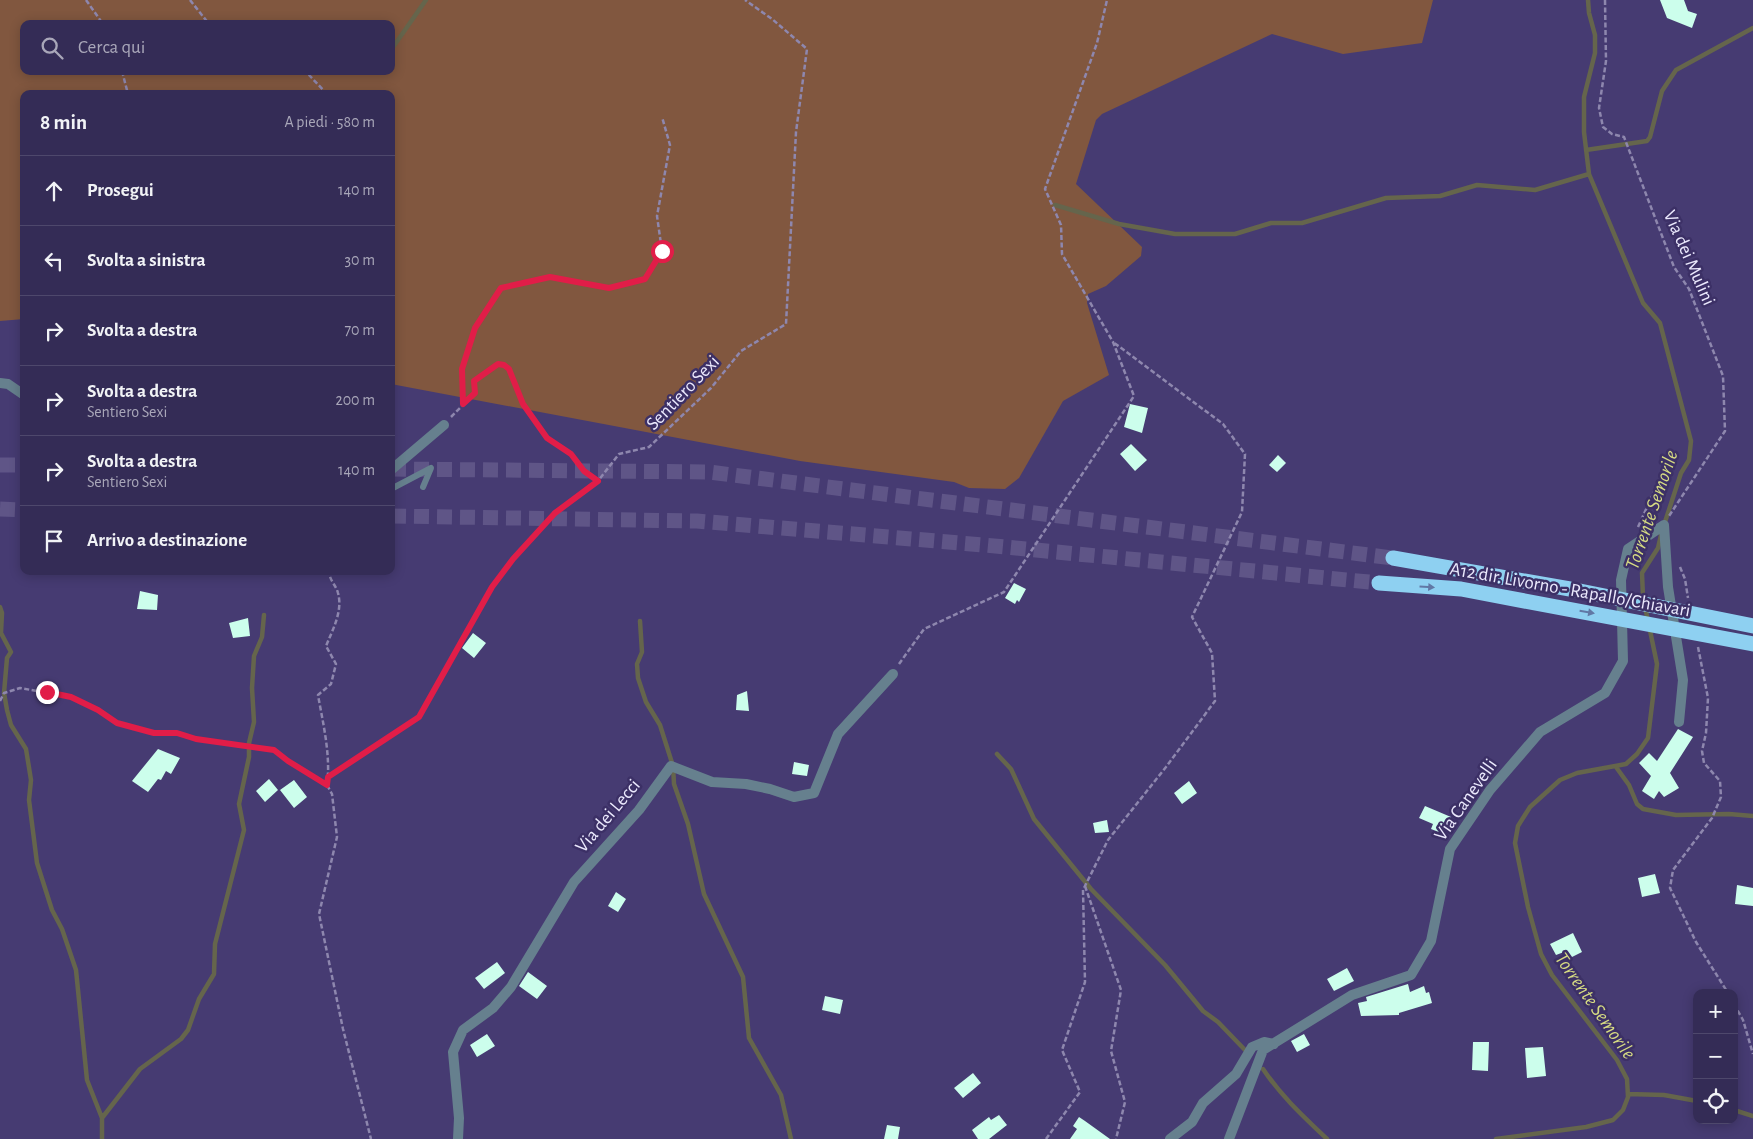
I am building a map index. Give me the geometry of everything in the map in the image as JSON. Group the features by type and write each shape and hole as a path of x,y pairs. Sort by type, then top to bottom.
{"highway":[{"path":"1393,558 1570,589 1753,626"},
{"name":"A12 dir. Livorno - Rapallo/Chiavari","path":"1378,583 1461,589 1753,644"}],"street":[{"path":"0,383 8,384 20,392"},
{"path":"395,467 444,425"},
{"path":"1628,549 1664,525 1668,587 1683,680 1679,722"},
{"name":"Via Canevelli","path":"1229,1139 1263,1050 1352,995 1411,975 1431,941 1450,849 1490,790 1540,732 1605,693 1623,661 1621,580 1628,549"},
{"name":"Via dei Lecci","path":"458,1139 459,1118 453,1052 462,1030 492,1008 510,987 574,882 639,810 671,766 712,782 746,784 794,797 814,793 838,734 893,674"},
{"path":"1170,1139 1192,1122 1203,1103 1236,1074 1252,1047 1264,1042 1274,1044"}],"lane":[{"path":"395,487 430,468 423,487"}],"path":[{"path":"86,0 100,20"},
{"path":"190,0 206,20"},
{"name":"Sentiero Sexi","path":"328,777 419,717 492,587 513,559 555,513 598,481 619,454 649,447 711,388 741,351 786,324 788,250 796,132 808,49 772,19 745,0"},
{"path":"893,674 924,629 1004,592 1134,396 1113,342 1062,254 1061,225 1045,189 1097,44 1107,0"},
{"name":"Via dei Mulini","path":"1605,0 1606,61 1599,108 1603,127 1612,134 1624,137 1674,267 1689,289 1723,376 1725,431 1664,525"},
{"path":"123,75 127,90"},
{"path":"308,75 323,90"},
{"path":"463,404 462,369 475,328 501,288 550,277 609,288 645,279 662,251 657,216 670,145 662,117"},
{"path":"1046,1139 1080,1092 1062,1050 1085,982 1083,890 1108,840 1215,701 1212,653 1192,617 1242,512 1245,454 1223,424 1113,342"},
{"path":"444,425 475,393 474,381 498,364 504,365 513,375 523,404 547,438 571,454 584,471 598,481"},
{"path":"1628,549 1664,470"},
{"path":"1678,561 1685,579 1690,606"},
{"path":"327,785 326,740 318,695 331,684 336,664 326,646 339,613 338,592 329,575"},
{"path":"1697,640 1708,698 1706,732 1702,751 1704,763 1720,781 1721,797 1712,818 1673,870 1670,888 1696,942 1725,989"},
{"path":"0,701 4,693 20,688 71,697 98,710 117,723 154,733 177,733 196,739 274,750 294,766 327,785 332,794 337,836 318,914 343,1029 371,1139"},
{"path":"1085,886 1121,990 1111,1050 1125,1102 1116,1139"},
{"path":"1738,1011 1743,1020 1753,1054"}],"shaded area":[{"path":"0,0 1433,0 1422,43 1343,54 1272,34 1102,114 1096,120 1076,184 1142,247 1141,256 1106,286 1088,294 1087,303 1109,375 1063,401 1019,478 1005,489 969,488 954,482 800,461 395,385 395,90 20,90 20,319 0,321"}],"building":[{"path":"1660,0 1684,0 1688,11 1697,14 1692,28 1667,18"},
{"path":"1130,404 1148,408 1142,433 1124,427"},
{"path":"1131,444 1147,460 1135,471 1120,454"},
{"path":"1278,455 1286,463 1277,472 1269,465"},
{"path":"1014,583 1026,589 1019,602 1017,600 1015,604 1005,598"},
{"path":"140,591 158,595 157,610 137,609"},
{"path":"248,618 250,636 233,638 229,623"},
{"path":"473,633 486,643 474,658 462,648"},
{"path":"747,691 749,711 736,710 737,695"},
{"path":"1678,729 1693,737 1670,773 1679,788 1664,797 1659,791 1654,799 1642,791 1651,776 1639,763 1649,753 1657,761"},
{"path":"158,749 180,758 171,774 166,771 161,780 158,779 148,792 132,781"},
{"path":"794,762 809,765 807,776 792,774"},
{"path":"269,779 278,790 265,802 256,791"},
{"path":"294,780 307,797 294,808 280,790"},
{"path":"1189,781 1197,793 1182,804 1174,793"},
{"path":"1425,806 1451,817 1444,834 1431,829 1433,824 1419,818"},
{"path":"1107,820 1109,832 1095,833 1093,823"},
{"path":"1655,874 1660,893 1642,897 1638,878"},
{"path":"1737,885 1753,888 1753,906 1735,904"},
{"path":"616,892 626,899 618,912 608,906"},
{"path":"1573,933 1582,952 1568,959 1564,952 1556,955 1550,944"},
{"path":"497,962 505,973 484,989 475,978"},
{"path":"1347,968 1354,981 1334,991 1327,979"},
{"path":"528,972 547,986 537,999 519,986"},
{"path":"1408,984 1410,992 1424,986 1426,993 1429,992 1432,1003 1399,1013 1399,1015 1361,1016 1358,1003 1367,1001 1366,997"},
{"path":"825,996 843,1000 840,1014 822,1010"},
{"path":"487,1034 495,1046 477,1057 470,1045"},
{"path":"1304,1034 1310,1045 1297,1052 1291,1041"},
{"path":"1473,1042 1489,1042 1488,1071 1472,1070"},
{"path":"1543,1047 1546,1076 1527,1078 1525,1048"},
{"path":"973,1073 981,1083 963,1098 954,1088"},
{"path":"999,1115 1007,1125 989,1139 978,1139 972,1130 989,1117 991,1120"},
{"path":"1079,1117 1110,1139 1070,1139 1077,1129 1073,1126"},
{"path":"887,1125 900,1127 898,1139 884,1139"}],"waterway":[{"path":"395,44 426,0"},
{"name":"Torrente Semorile","path":"1588,0 1589,13 1595,35 1595,53 1584,97 1584,132 1589,174 1643,303 1660,323 1691,441 1689,460 1681,473 1664,525"},
{"path":"1586,150 1647,141 1650,137 1662,91 1676,70 1753,28"},
{"path":"1055,205 1119,224 1175,234 1235,234 1271,223 1302,223 1386,198 1440,196 1477,185 1535,190 1589,174"},
{"name":"Torrente Semorile","path":"1496,1139 1586,1127 1613,1120 1623,1110 1628,1097 1627,1079 1617,1060 1552,975 1541,954 1528,907 1515,843 1518,826 1530,807 1560,780 1577,773 1626,764 1637,754 1648,738 1657,664 1643,597 1642,573 1658,548 1661,535"},
{"path":"0,607 2,613 1,633 11,652 7,658 4,693 7,710 11,725 26,749 31,780 29,800 37,863 52,910 62,929 76,970 87,1080 102,1118 102,1139"},
{"path":"102,1118 140,1069 181,1039 188,1030 199,999 214,974 215,944 244,830 239,804 254,722 252,688 254,656 262,637 264,615"},
{"path":"640,621 642,652 637,664 638,678 646,702 660,725 673,766 674,784 688,824 704,894 743,977 749,1038 781,1095 791,1139"},
{"path":"997,754 1011,769 1034,819 1091,889 1165,965 1203,1011 1218,1022 1245,1050"},
{"path":"1616,767 1629,785 1637,804 1643,809 1676,815 1729,814 1753,816"},
{"path":"1263,1069 1285,1097 1327,1139"},
{"path":"1628,1094 1664,1095 1693,1100"},
{"path":"1738,1111 1753,1116"}],"tunnel":[{"path":"0,465 20,465"},
{"path":"395,469 709,472 1393,558"},
{"path":"0,509 20,510"},
{"path":"395,516 697,521 984,545 1379,583"}],"route":[{"path":"47,692 71,697 98,710 117,723 154,733 177,733 196,739 274,750 327,785 328,777 419,717 492,587 513,559 555,513 598,481 584,471 571,454 565,452 547,438 523,404 513,375 504,365 498,364 474,381 475,393 463,404 462,369 475,328 501,288 550,277 609,288 645,279 662,251"}]}
